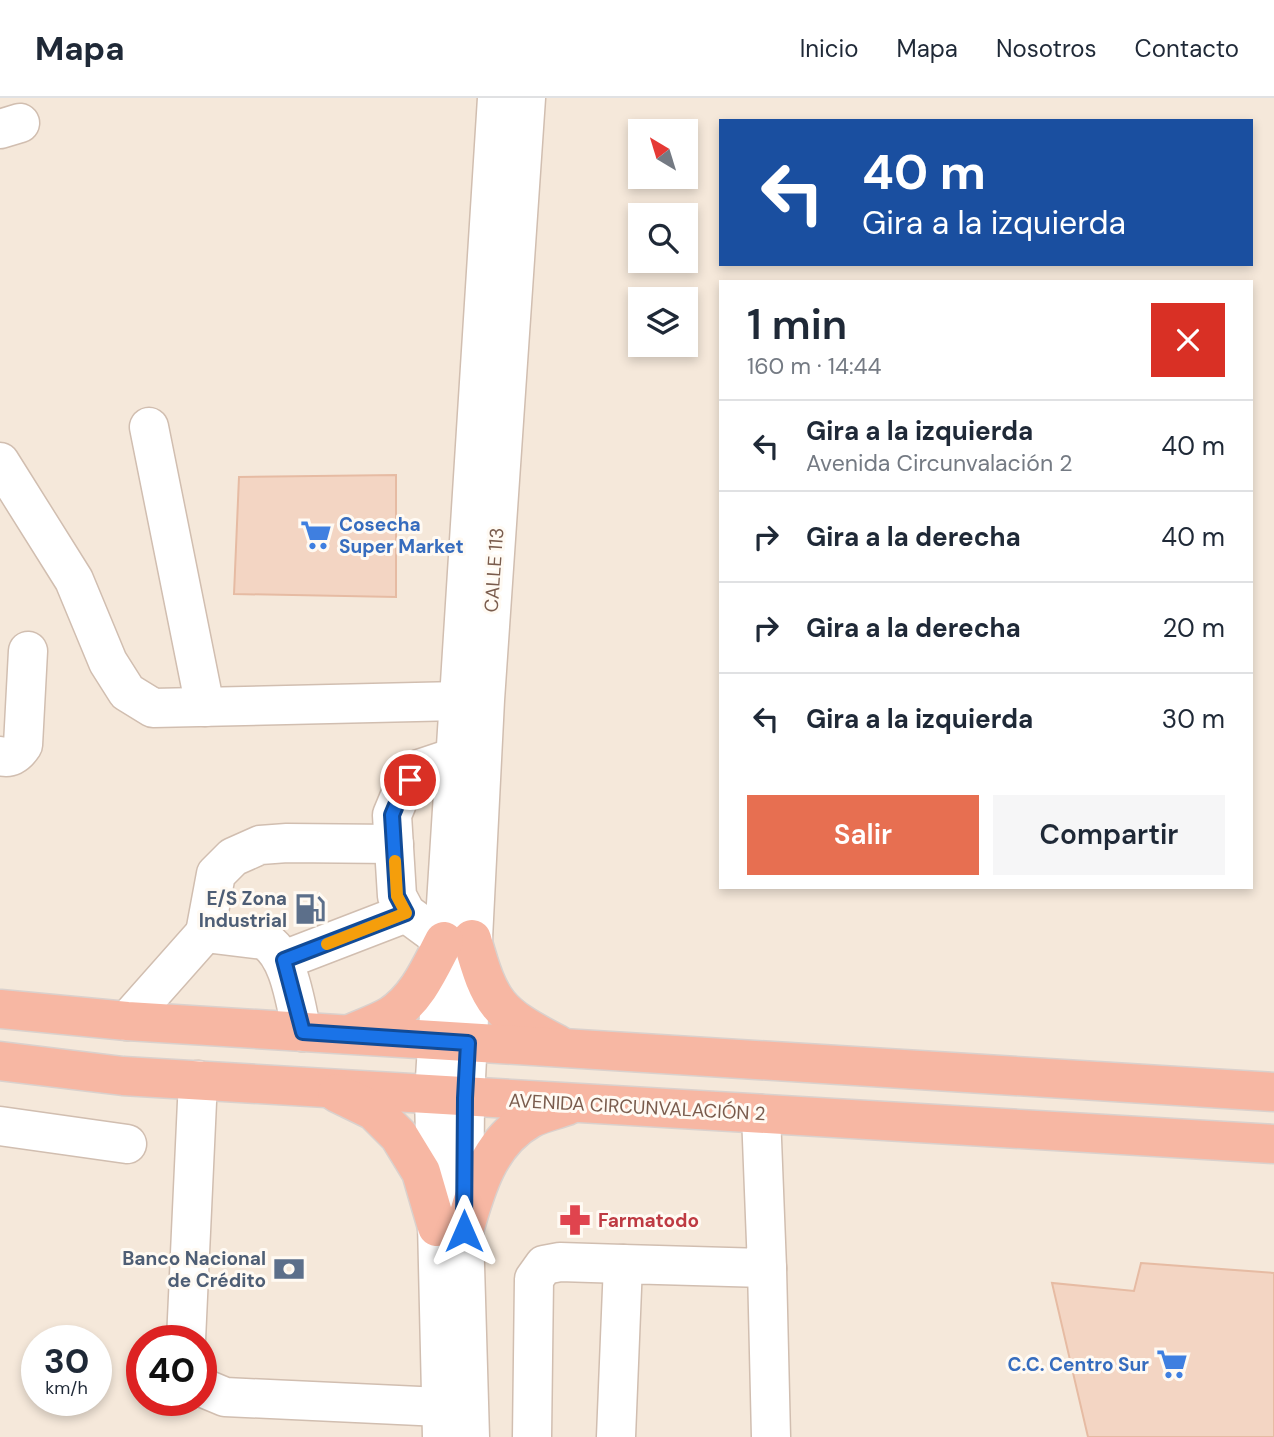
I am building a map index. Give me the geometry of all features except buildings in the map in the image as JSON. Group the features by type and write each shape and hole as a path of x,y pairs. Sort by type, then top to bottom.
{"highway":[{"path":"348,1035 391,1015 411,998 426,975 458,940 500,1008 520,1025 565,1048"},
{"path":"0,1009 127,1021 1274,1092"},
{"name":"AVENIDA CIRCUNVALACIÓN 2","path":"0,1061 123,1076 1274,1144"},
{"path":"326,1087 374,1111 399,1136 451,1229"},
{"path":"451,1229 490,1161 508,1136 531,1118 575,1104"}],"street":[{"name":"CALLE 113","path":"458,940 455,757 497,98"},
{"name":"CALLE 113","path":"451,1229 449,1096 458,940 485,700 526,98"},
{"path":"149,427 205,707"},
{"path":"0,462 74,580 108,662 127,692 153,708 459,701"},
{"path":"0,756 7,758 17,754 23,745 28,650"},
{"path":"455,757 419,769 402,791 392,815 397,896 406,913 458,940"},
{"path":"127,1021 205,933 216,874 233,856 260,845 273,844 394,844"},
{"path":"284,960 406,913"},
{"path":"205,933 264,940 271,944 284,960 303,1032"},
{"path":"187,1325 198,1080"},
{"path":"761,1114 771,1437"},
{"path":"0,1126 127,1144"},
{"path":"217,1394 225,1397 441,1422 451,1229"},
{"path":"451,1229 470,1437"},
{"path":"532,1437 534,1279 544,1265 560,1262 767,1268"},
{"path":"616,1437 623,1264"}],"shaded area":[{"path":"0,98 1274,98 1274,1437 0,1437"}],"slow traffic":[{"path":"327,944 406,913 397,896 395,861"}],"place":[{"name":"Cosecha Super Market","path":"316,535"},
{"name":"E/S Zona Industrial","path":"310,909"},
{"name":"Farmatodo","path":"575,1220"},
{"name":"Banco Nacional de Crédito","path":"289,1269"},
{"name":"C.C. Centro Sur","path":"1172,1364"}],"route":[{"path":"410,780 392,815 397,896 406,913 284,960 303,1032 468,1043 464,1231"}]}
